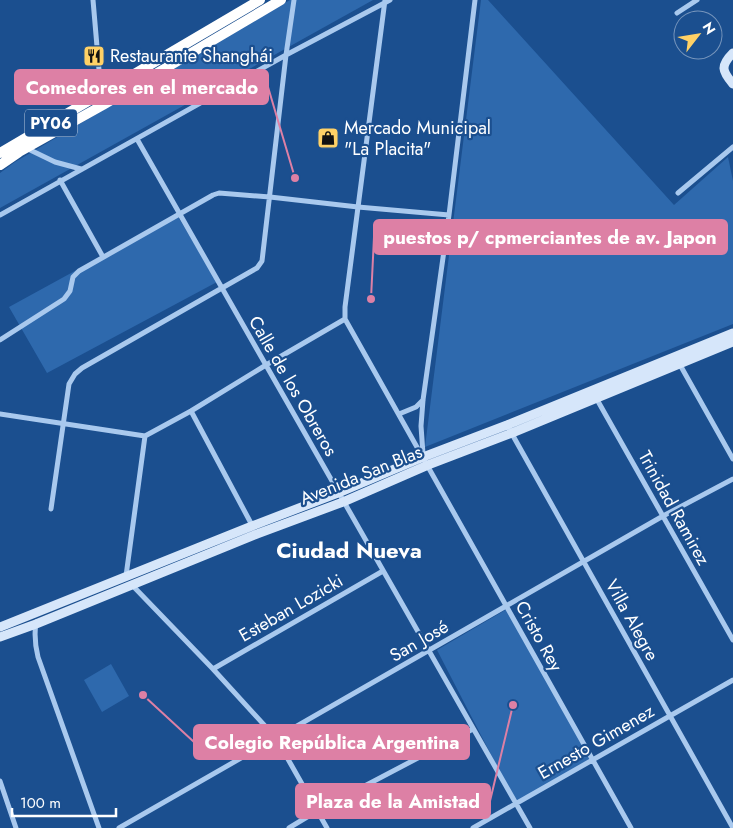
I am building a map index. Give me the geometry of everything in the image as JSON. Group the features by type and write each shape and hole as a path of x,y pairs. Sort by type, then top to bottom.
{"highway":[{"name":"PY06","path":"0,153 245,4 260,0"},
{"name":"PY06","path":"0,165 25,148 103,106 281,0"}],"street":[{"path":"93,0 103,106"},
{"path":"52,509 69,384 75,374 82,368 257,268 262,261 294,0"},
{"path":"0,214 286,55 390,0"},
{"path":"426,461 421,426 423,400 476,0"},
{"path":"682,10 697,0"},
{"path":"0,414 145,436 345,319 344,307 384,2"},
{"path":"733,53 725,61 723,67 726,76 733,84"},
{"name":"Calle de los Obreros","path":"137,139 530,828"},
{"path":"678,192 733,147"},
{"path":"25,148 55,162 81,169"},
{"path":"60,180 103,257"},
{"path":"0,340 64,299 70,291 73,277 79,271 219,193 270,196 358,207 449,215"},
{"name":"Cristo Rey","path":"345,319 631,828"},
{"name":"Avenida San Blas","path":"0,627 126,576 255,530 343,502 507,424 733,333"},
{"name":"Avenida San Blas","path":"0,637 132,585 338,493 426,461 512,433 733,342"},
{"path":"675,356 733,459"},
{"name":"Trinidad Ramirez","path":"591,390 733,640"},
{"path":"399,414 416,407 423,400"},
{"path":"190,411 255,530"},
{"name":"Villa Alegre","path":"507,424 733,828"},
{"path":"126,576 145,436"},
{"name":"San José","path":"118,828 663,516 733,478"},
{"name":"Esteban Lozicki","path":"213,670 383,571"},
{"path":"132,585 276,738 327,828"},
{"path":"38,612 34,634 38,657 99,828"},
{"name":"Ernesto Gimenez","path":"473,828 733,680"},
{"path":"289,828 317,811 473,729"},
{"path":"0,781 16,828"}],"shaded area":[{"path":"290,0 373,0 0,208 0,173 15,162"},
{"path":"481,0 488,0 674,205 728,157 733,181 733,324 425,447"},
{"path":"177,215 217,282 47,373 9,307"},
{"path":"507,609 593,760 516,803 437,650"},
{"path":"111,664 129,696 102,712 84,680"}],"place":[{"name":"Restaurante Shanghái","path":"94,56"},
{"name":"Mercado Municipal \"La Placita\"","path":"328,138"},
{"name":"Comedores en el mercado","path":"295,178"},
{"name":"puestos p/ cpmerciantes de av. Japon","path":"371,299"},
{"name":"Colegio República Argentina","path":"143,695"},
{"name":"Plaza de la Amistad","path":"513,705"}],"district":[{"name":"Ciudad Nueva","path":"349,550"}]}
